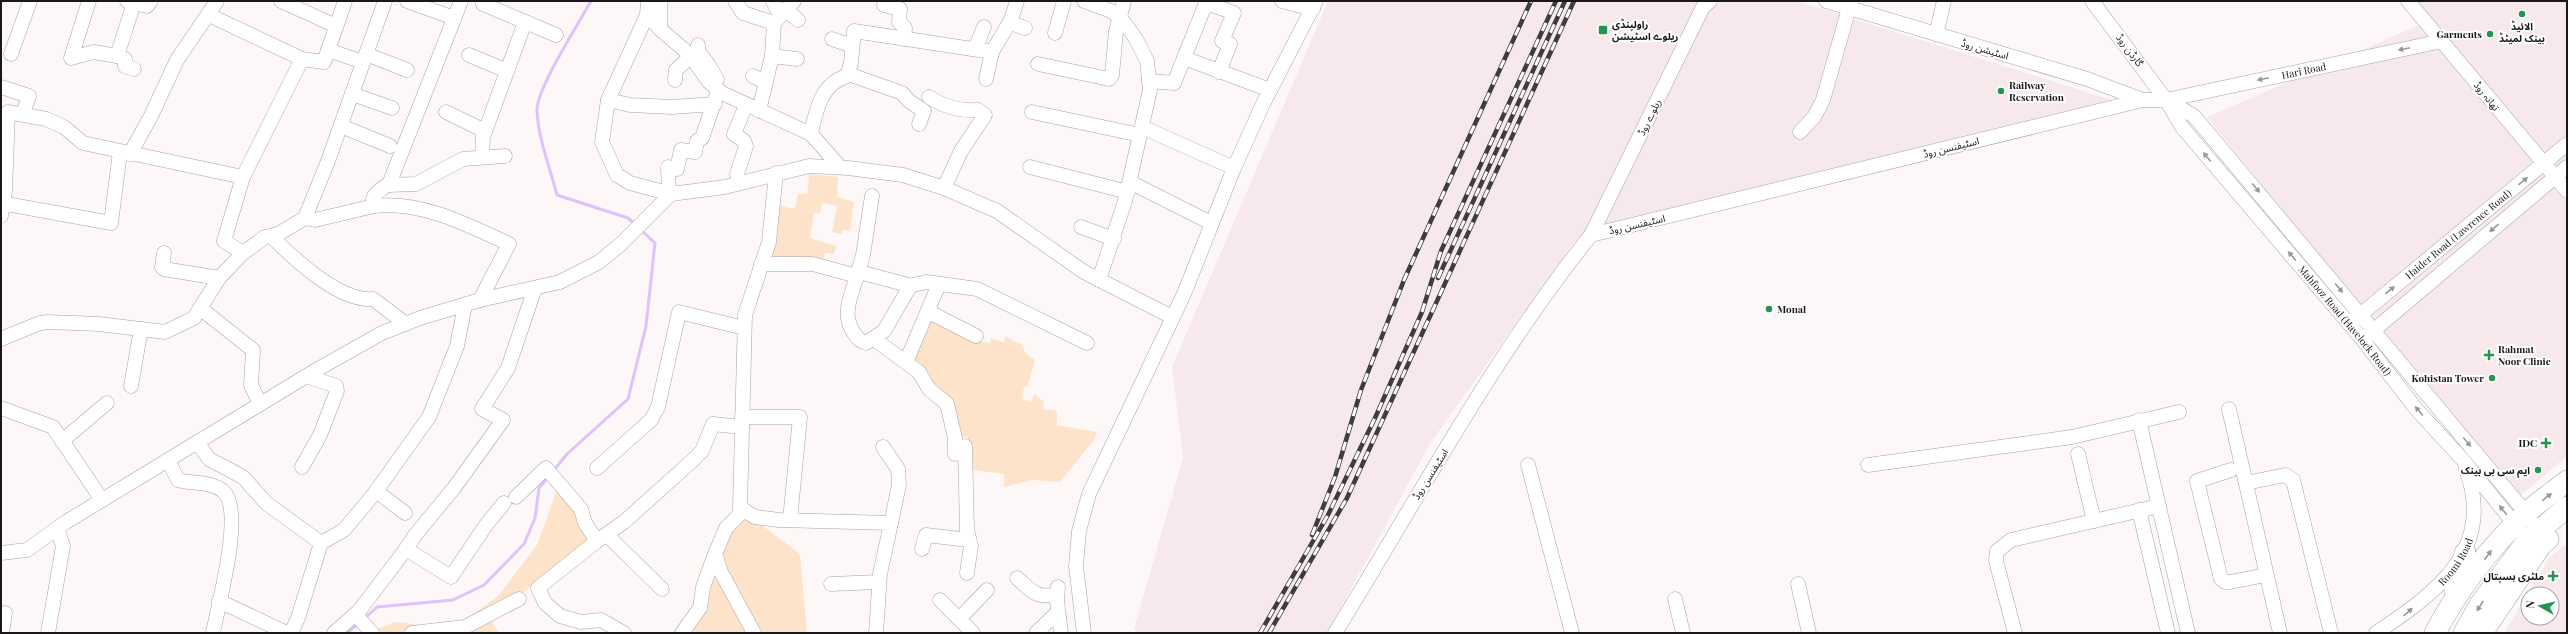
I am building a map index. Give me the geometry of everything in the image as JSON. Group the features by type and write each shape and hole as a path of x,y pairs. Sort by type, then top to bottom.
{"highway":[{"path":"2464,633 2526,527 2567,481"},
{"path":"2440,624 2491,550 2526,527 2567,507"},
{"path":"2482,633 2541,545 2567,520"},
{"path":"2440,624 2462,575 2465,553"}],"street":[{"path":"10,54 30,1"},
{"path":"89,1 71,58 94,52 117,56 125,59 125,66 134,69"},
{"path":"117,56 130,2 147,6 151,1"},
{"path":"23,114 30,97 6,89 8,112 2,207 111,223 125,153 151,116 177,60 209,15 217,1"},
{"path":"281,1 336,26"},
{"path":"209,15 302,59 324,62 345,1"},
{"path":"305,218 341,126 385,1"},
{"path":"407,1 454,18"},
{"path":"374,206 373,198 388,184 461,1"},
{"path":"660,1 660,29"},
{"path":"773,1 784,12 798,20"},
{"path":"986,79 992,52 1010,23 1017,1"},
{"path":"1055,33 1064,1"},
{"path":"1084,1 1111,11 1121,18 1136,40 1147,61 1150,90 1129,187 1114,239 1099,280"},
{"path":"1038,64 1109,79 1116,31 1121,18 1124,1"},
{"path":"1084,633 1076,566 1079,531 1089,494 1184,294 1234,168 1270,90 1315,5 1282,1"},
{"name":"ریلوے روڈ","path":"1591,235 1703,7 1710,1"},
{"name":"اسٹیشن روڈ","path":"1826,1 1850,5 1936,34 2087,78 2143,100"},
{"path":"1936,34 1944,1"},
{"name":"گارڈن روڈ","path":"2092,1 2166,100"},
{"name":"تھانہ روڈ","path":"2408,1 2567,191"},
{"path":"480,2 556,35"},
{"path":"735,4 743,12 784,12"},
{"path":"1149,81 1174,83 1206,4 1220,4 1234,13 1222,41 1230,44 1219,72"},
{"path":"884,5 900,9 899,22 905,28 904,39"},
{"path":"1800,132 1814,116 1823,100 1850,5"},
{"path":"647,8 660,29 694,50 709,82 719,96"},
{"path":"647,8 608,100 602,142 617,175 630,183 670,193 740,183 809,166 840,167 903,176 944,188 997,211 1099,280 1172,317"},
{"path":"759,112 759,79 772,56 784,12"},
{"path":"482,157 485,131 525,22"},
{"path":"1010,23 1025,28"},
{"path":"976,49 984,27"},
{"path":"811,134 822,96 834,82 848,74 851,63 854,31 992,52"},
{"path":"832,39 852,46"},
{"name":"Hari Road","path":"2143,100 2166,100 2442,41"},
{"path":"328,50 365,58 407,70"},
{"path":"675,80 676,70 694,50"},
{"path":"469,55 507,71"},
{"path":"772,56 797,59"},
{"path":"1184,58 1270,90"},
{"path":"243,253 224,241 243,177 302,59"},
{"path":"848,74 902,93 909,101 924,111 919,124"},
{"path":"352,94 392,108"},
{"path":"608,100 630,105 672,107 719,96 746,105 811,134 840,167"},
{"path":"3,554 27,550 57,528 102,500 306,376 382,333 480,300 560,282 599,262 621,244 670,193 670,178 666,174 668,167 677,169 681,150 696,152 697,141 702,138 719,96"},
{"path":"929,97 945,106 966,110 978,110 985,115 961,151 944,188"},
{"name":"اسٹیفنسن روڈ","path":"1335,633 1416,496 1490,376 1547,292 1591,235 2143,100"},
{"name":"Mahfooz Road (Havelock Road)","path":"2166,100 2194,116 2373,330 2526,527"},
{"name":"Mahfooz Road (Havelock Road)","path":"2166,100 2182,128 2349,324 2417,410 2526,527"},
{"path":"740,183 737,174 746,146 744,141 734,134 746,105"},
{"path":"8,112 46,118 58,124 82,143 243,177"},
{"path":"446,112 485,131"},
{"path":"1032,112 1141,131 1234,168"},
{"path":"341,126 390,146"},
{"name":"Haider Road (Lawrence Road)","path":"2349,324 2567,144"},
{"path":"388,184 416,184 463,159 505,156"},
{"path":"1030,167 1129,187 1211,223"},
{"name":"Haider Road (Lawrence Road)","path":"2362,340 2567,168"},
{"path":"776,173 770,242 750,292 745,315 740,508 755,517 790,520 891,523"},
{"path":"872,196 858,274 846,313 848,325 860,342 866,343 884,331 912,286"},
{"path":"1,339 40,323 99,324 165,332 194,318 219,278 256,242 271,236 305,218 315,220 374,206 392,204 416,207 509,244 480,300"},
{"path":"1081,227 1114,239"},
{"path":"271,236 292,257 337,289 364,300 373,299 406,324"},
{"path":"164,254 162,266 164,269 219,278"},
{"path":"761,264 813,264 912,286 926,282 977,289 1087,342"},
{"path":"906,362 929,312 939,284"},
{"path":"334,633 356,615 416,534 454,488 503,420 482,409 508,368 535,288"},
{"path":"291,633 321,543 344,530 376,491 429,417 457,346 464,305"},
{"path":"200,308 253,350 251,386 260,404"},
{"path":"597,468 651,420 658,408 679,312 744,328"},
{"path":"929,312 976,336"},
{"path":"131,386 141,329"},
{"path":"874,339 919,372 929,389 950,410 955,438 960,450 967,530 970,540 967,573"},
{"path":"302,467 320,435 337,391 336,386 306,376"},
{"path":"62,441 107,403"},
{"path":"1,408 53,427 102,500"},
{"path":"2229,408 2280,633"},
{"path":"1868,465 2072,437 2139,420 2179,412"},
{"path":"624,633 601,620 581,622 560,616 552,610 538,591 602,538 624,522 702,451 713,424 800,417 790,520"},
{"path":"2139,420 2188,633"},
{"path":"198,442 209,459 243,477 266,503 321,543"},
{"path":"876,633 879,582 899,485 898,469 883,447"},
{"path":"2078,454 2094,521"},
{"path":"168,460 178,480 217,487 223,491 231,502 230,536 213,633"},
{"name":"Roomi Road","path":"2376,633 2408,612 2436,586 2465,553 2475,519 2470,478 2463,460"},
{"path":"1528,465 1572,633"},
{"path":"406,549 451,577 486,525 543,468 549,470 581,508 585,523 662,589"},
{"path":"2230,470 2197,480 2221,579 2225,582 2230,582 2266,575"},
{"path":"2246,483 2285,475 2292,480 2331,633"},
{"path":"376,491 406,514"},
{"path":"2015,633 1996,561 1997,551 2011,540 2159,506"},
{"path":"682,633 700,608 703,587 726,528 744,510"},
{"path":"2139,510 2168,633"},
{"path":"48,633 63,546 57,528"},
{"path":"922,549 926,535 970,540"},
{"path":"715,554 721,572 754,633"},
{"path":"1017,578 1037,595 1042,597 1057,590 1061,633"},
{"path":"831,584 879,582"},
{"path":"1798,584 1809,633"},
{"path":"959,619 987,590"},
{"path":"412,633 465,627 519,599"},
{"path":"1675,599 1683,633"},
{"path":"940,600 973,633"},
{"path":"219,601 287,633"},
{"path":"2,633 6,612"},
{"path":"1036,633 1058,612"},
{"path":"356,615 372,633"}],"shaded area":[{"path":"1328,1 1797,1 2112,100 1689,218 1575,241 1431,442 1327,633 1140,633 1134,629 1183,458 1172,367"},
{"path":"2405,1 2567,1 2567,456 2514,501 2207,117 2424,23"},
{"path":"809,174 838,177 837,197 854,202 850,231 842,230 842,234 832,232 837,206 822,203 820,213 814,213 810,238 836,246 834,254 825,253 823,267 769,260 779,205 795,209 798,194 807,194"},
{"path":"932,317 978,341 990,343 991,338 1004,343 1005,336 1023,345 1025,353 1035,360 1027,387 1024,387 1022,399 1031,402 1034,394 1044,402 1043,409 1057,411 1057,425 1097,432 1094,440 1060,482 1032,480 1004,487 1004,474 967,469 968,437 961,437 958,420 953,408 944,398 930,387 929,372 910,361"},
{"path":"567,487 594,536 490,619 499,633 366,633 396,622 430,626 462,622 498,596 537,545 556,493"},
{"path":"747,514 800,554 807,633 675,633 698,602 702,565"},
{"name":"ملٹری ہسپتال","path":"2567,543 2567,633 2504,633 2520,606 2520,626 2560,626 2560,586 2532,586 2549,558"}],"waterway":[{"path":"591,1 544,87 537,110 540,132 557,195 628,218 636,225"},
{"path":"554,470 567,454 628,399 646,326 655,243 641,230"},
{"path":"365,618 377,607 453,600 484,585 524,544 535,518 539,488 549,476"},
{"path":"347,633 359,623"}],"railway":[{"path":"1312,535 1335,477 1361,390 1404,280 1531,1"},
{"path":"1260,633 1328,515 1375,418 1422,312 1441,251 1556,1"},
{"path":"1438,278 1565,1"},
{"path":"1269,633 1347,498 1574,1"}],"place":[{"name":"الائیڈ بینک لمیٹڈ","path":"2522,14"},
{"name":"راولپنڈی ریلوے اسٹیشن","path":"1603,30"},
{"name":"Garments","path":"2490,34"},
{"name":"Railway Reservation","path":"2001,91"},
{"name":"Monal","path":"1769,309"},
{"name":"Rahmat Noor Clinic","path":"2489,355"},
{"name":"Kohistan Tower","path":"2492,378"},
{"name":"IDC","path":"2546,443"},
{"name":"ایم سی بی بینک","path":"2538,470"},
{"name":"ملٹری ہسپتال","path":"2553,576"}]}
